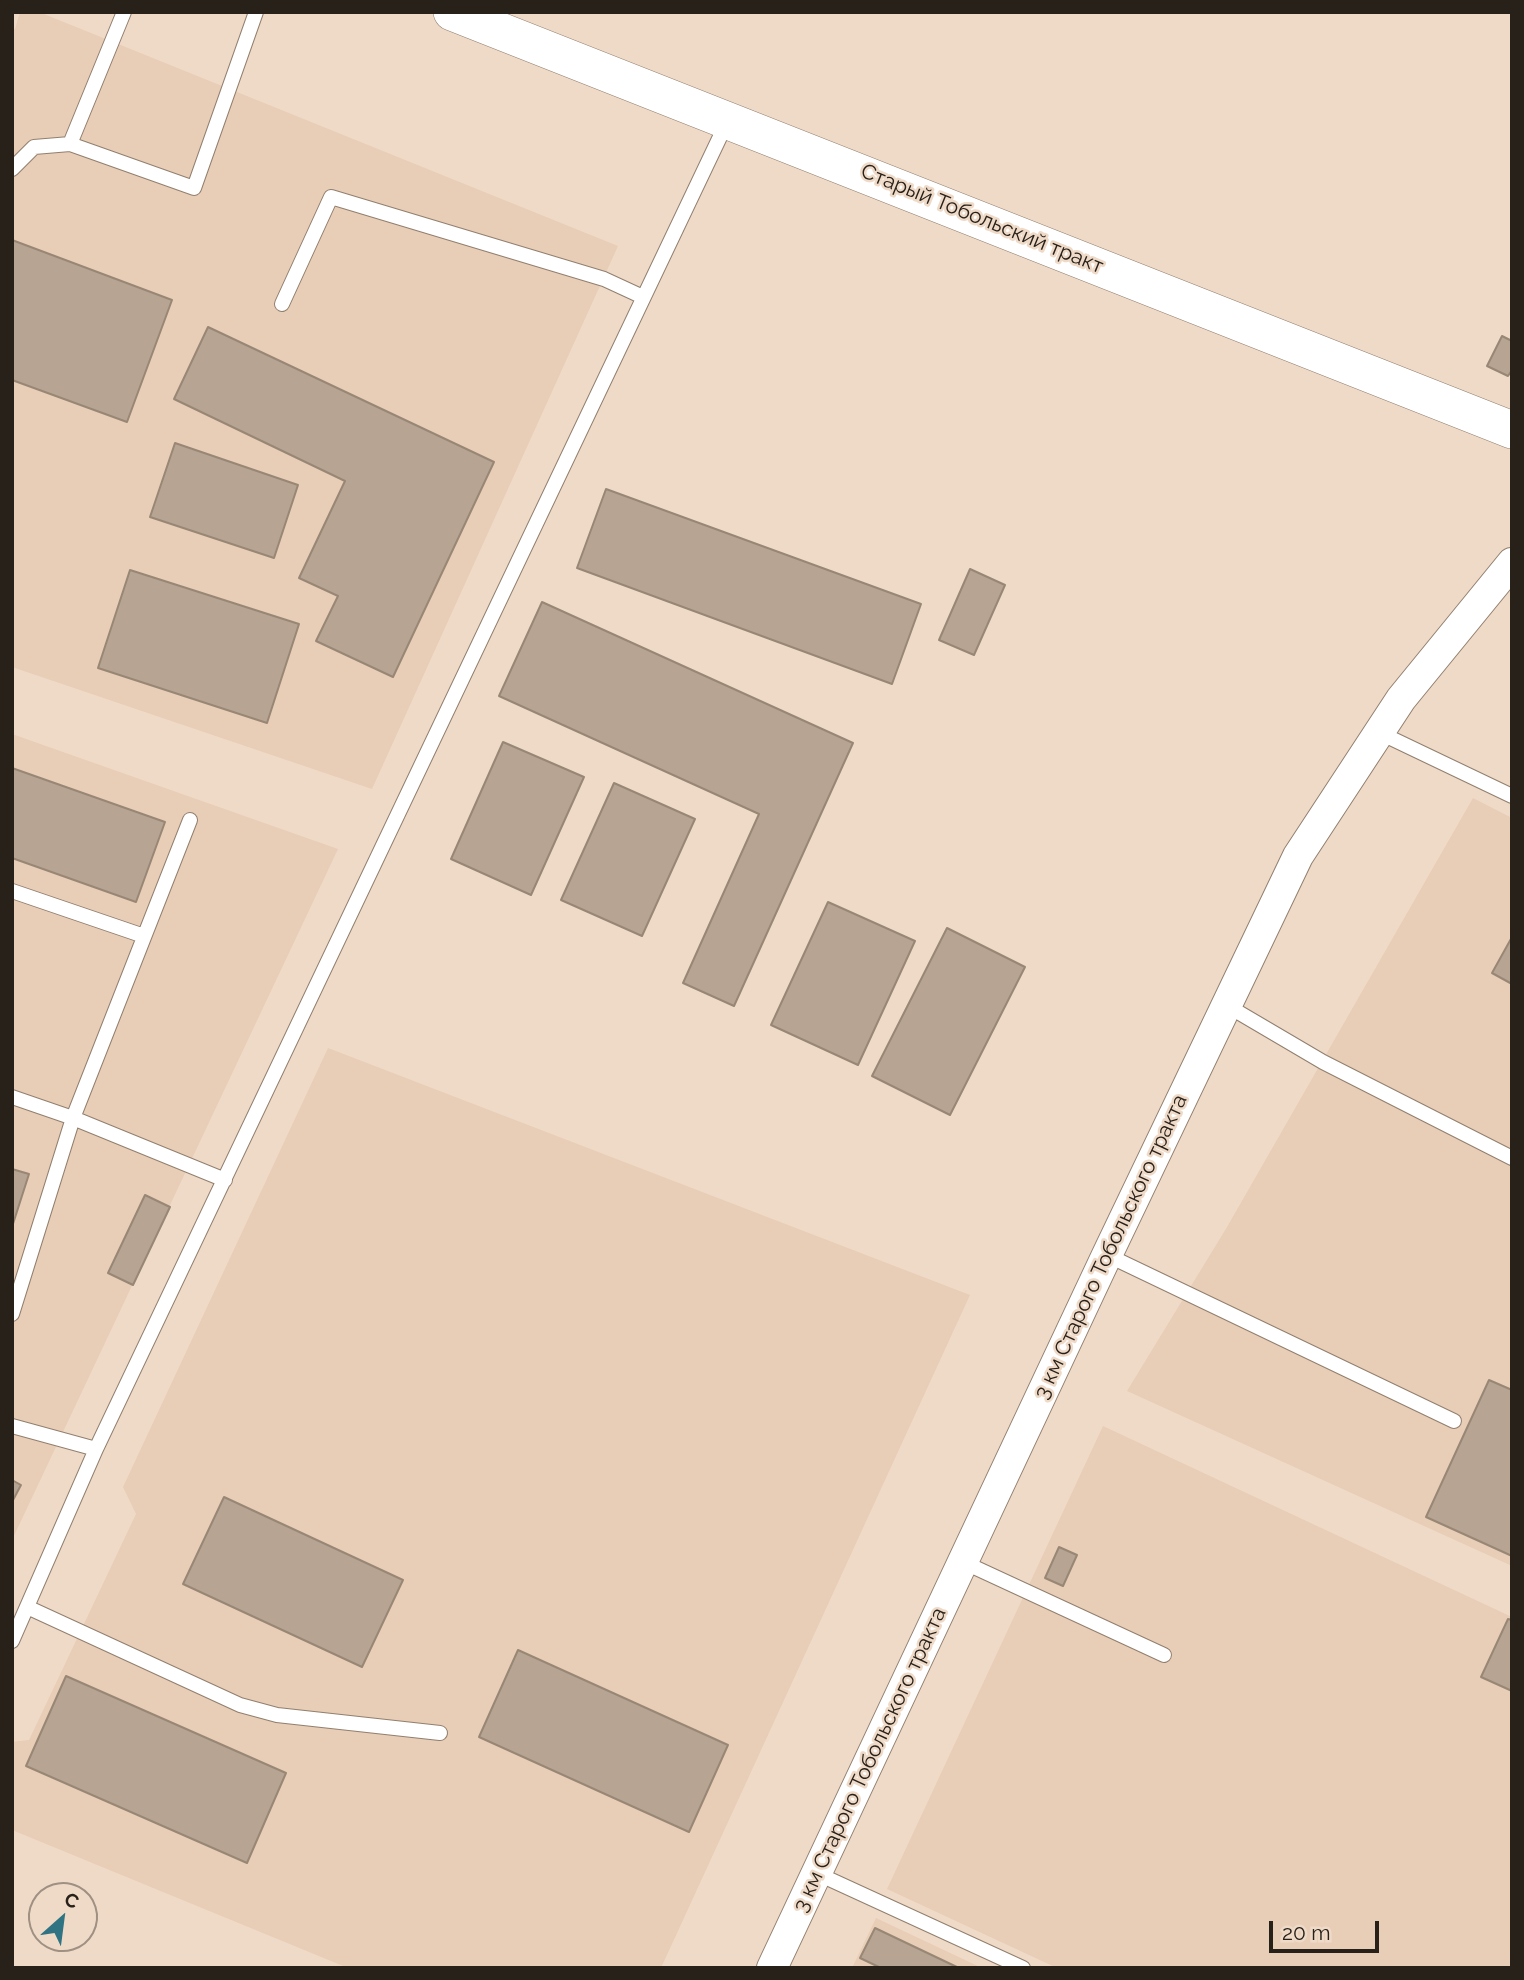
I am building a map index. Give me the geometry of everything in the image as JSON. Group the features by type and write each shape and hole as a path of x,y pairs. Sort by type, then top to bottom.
{"street":[{"name":"Старый Тобольский тракт","path":"452,12 1512,429"},
{"name":"3 км Старого Тобольского тракта","path":"772,1968 1298,856 1409,688 1512,563"}],"lane":[{"path":"70,144 124,12"},
{"path":"12,169 34,147 70,144 194,188 256,12"},
{"path":"12,1641 96,1449 728,119"},
{"path":"282,304 331,197 604,279 643,297"},
{"path":"1378,732 1512,796"},
{"path":"12,1314 73,1118 190,820"},
{"path":"12,891 144,936"},
{"path":"1226,1005 1323,1062 1512,1158"},
{"path":"12,1097 73,1118 225,1180"},
{"path":"1107,1255 1454,1421"},
{"path":"12,1426 96,1449"},
{"path":"963,1562 1164,1655"},
{"path":"27,1607 240,1705 277,1715 440,1733"},
{"path":"816,1873 1023,1968"}],"shaded area":[{"path":"20,12 39,12 618,246 372,789 12,667 12,29 15,29"},
{"path":"12,734 338,849 12,1540"},
{"path":"1473,798 1512,818 1512,1566 1127,1391 1227,1227"},
{"path":"328,1048 970,1295 661,1968 348,1968 12,1830 12,1742 29,1740 136,1514 123,1487"},
{"path":"1103,1426 1512,1617 1512,1968 1057,1968 887,1889"},
{"path":"876,1918 982,1968 852,1968"}],"building":[{"path":"12,240 172,300 127,422 12,380"},
{"path":"208,327 494,462 393,677 316,641 338,596 299,578 345,481 174,399"},
{"path":"1502,336 1512,341 1512,370 1508,376 1487,366"},
{"path":"175,443 298,485 274,558 150,517"},
{"path":"606,489 921,604 892,684 577,568"},
{"path":"970,569 1005,585 974,655 939,640"},
{"path":"130,570 299,624 267,723 98,668"},
{"path":"542,602 853,743 734,1006 683,983 759,814 499,696"},
{"path":"503,742 584,777 531,895 451,859"},
{"path":"12,768 165,822 136,902 12,858"},
{"path":"614,783 695,819 642,936 561,900"},
{"path":"828,902 915,941 858,1065 771,1025"},
{"path":"947,928 1025,967 950,1115 872,1076"},
{"path":"1512,937 1512,984 1492,973"},
{"path":"12,1169 29,1174 12,1227"},
{"path":"145,1195 170,1207 133,1285 108,1273"},
{"path":"1489,1380 1512,1390 1512,1556 1426,1517"},
{"path":"12,1480 21,1485 12,1502"},
{"path":"224,1497 403,1580 362,1667 183,1584"},
{"path":"1059,1547 1077,1555 1063,1586 1045,1578"},
{"path":"1508,1619 1512,1620 1512,1691 1481,1677"},
{"path":"518,1650 728,1745 689,1832 479,1737"},
{"path":"66,1676 286,1773 247,1863 26,1766"},
{"path":"875,1928 959,1968 881,1968 860,1958"}]}
